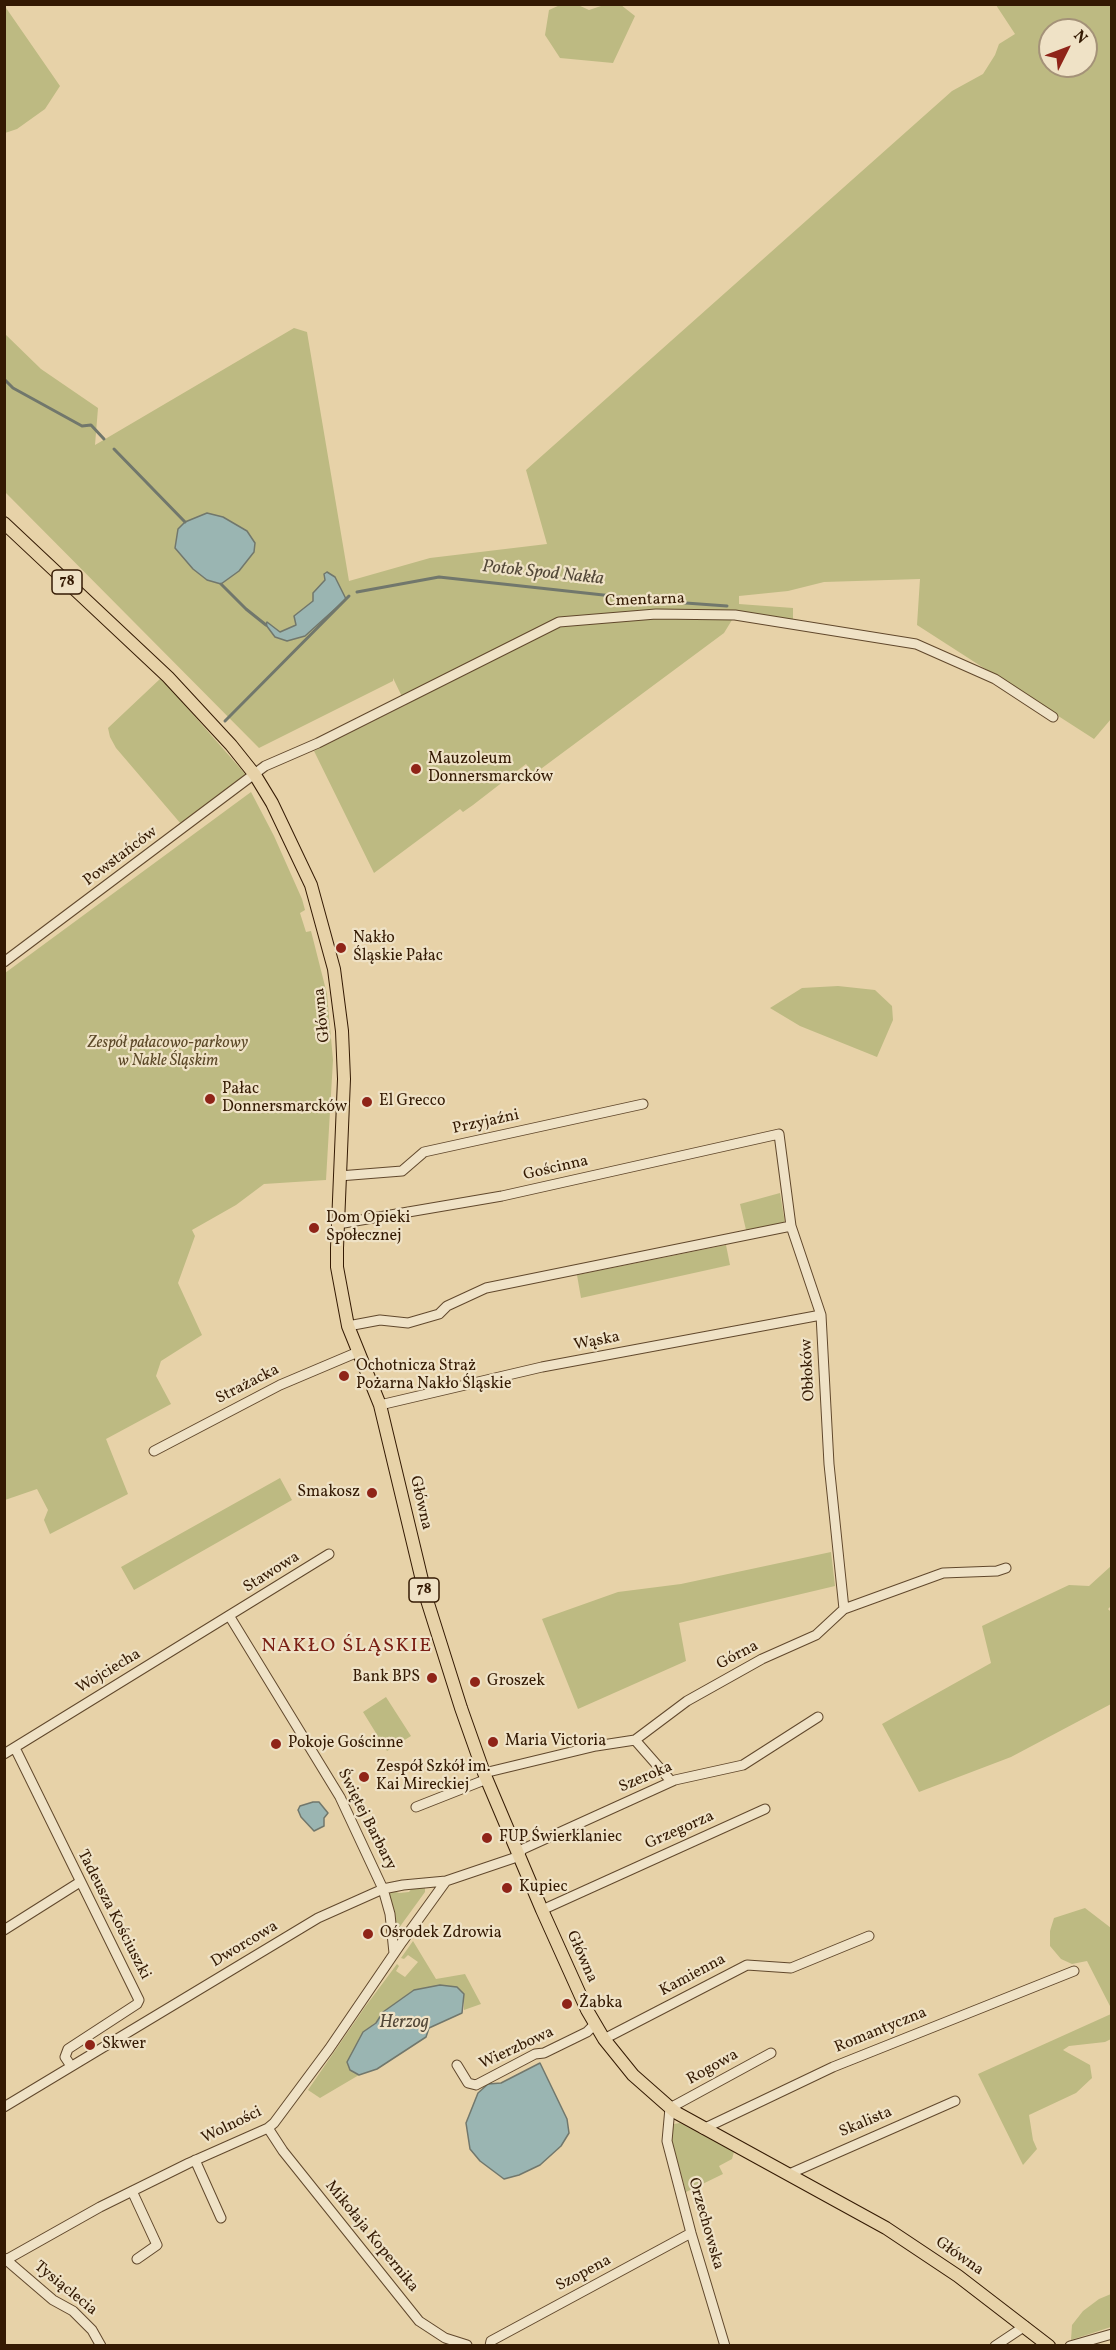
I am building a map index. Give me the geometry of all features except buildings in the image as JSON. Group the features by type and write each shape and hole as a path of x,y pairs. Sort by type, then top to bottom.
{"main road":[{"name":"Główna","path":"4,523 168,677 206,716 255,775 272,803 302,863 320,911 334,969 343,1047 338,1267 348,1326 380,1405 406,1523 426,1597 485,1776 542,1910 595,2024 633,2075 670,2108 703,2129 886,2228 958,2276 1049,2346"}],"street":[{"name":"Cmentarna","path":"255,775 266,766 559,622 592,618 656,614 735,615 916,644 995,679 1053,717"},
{"name":"Powstańców","path":"4,962 255,775"},
{"name":"Przyjaźni","path":"339,1176 402,1171 424,1152 643,1104"},
{"name":"Gościnna","path":"338,1224 502,1196 779,1134"},
{"name":"Obłoków","path":"779,1134 791,1226 821,1315 829,1464 844,1609"},
{"path":"348,1326 380,1320 408,1323 439,1314 447,1306 486,1288 791,1226"},
{"name":"Wąska","path":"380,1405 542,1367 821,1315"},
{"name":"Strażacka","path":"154,1451 280,1385 358,1352"},
{"name":"Stawowa","path":"230,1617 329,1554"},
{"name":"Górna","path":"416,1807 485,1776 596,1746 635,1740 687,1701 762,1659 816,1635 844,1609 943,1573 997,1571 1006,1568"},
{"name":"Wojciecha","path":"4,1754 230,1617"},
{"name":"Świętej Barbary","path":"230,1617 340,1797 383,1889 390,1914 394,1953"},
{"name":"Szeroka","path":"518,1852 671,1781 743,1765 818,1717"},
{"path":"635,1740 671,1781"},
{"name":"Tadeusza Kościuszki","path":"15,1748 139,2000 137,2004 68,2049 65,2057 71,2066"},
{"name":"Grzegorza","path":"542,1910 765,1809"},
{"name":"Dworcowa","path":"4,2107 318,1918 383,1889 446,1881 514,1858 518,1852"},
{"name":"Wolności","path":"5,2260 195,2160 274,2124 446,1881"},
{"path":"4,1930 80,1882"},
{"name":"Kamienna","path":"604,2039 747,1965 791,1968 869,1936"},
{"name":"Romantyczna","path":"703,2129 833,2067 1074,1971"},
{"name":"Wierzbowa","path":"457,2065 468,2083 476,2085 535,2054 544,2053 576,2037 595,2024"},
{"name":"Rogowa","path":"670,2108 771,2053"},
{"name":"Skalista","path":"789,2174 955,2101"},
{"name":"Orzechowska","path":"670,2108 667,2141 691,2234 725,2346"},
{"name":"Mikołaja Kopernika","path":"268,2128 283,2151 419,2322 445,2338 467,2345"},
{"path":"195,2160 221,2218"},
{"path":"132,2192 157,2245 137,2259"},
{"name":"Szopena","path":"482,2346 691,2234"},
{"name":"Tysiąclecia","path":"5,2260 52,2300 73,2311 92,2330 101,2346"},
{"path":"995,2346 1025,2326"},
{"path":"1070,2346 1112,2334"},
{"path":"467,2345 474,2346"}],"green space":[{"path":"4,5 60,86 45,109 17,129 5,133"},
{"path":"560,5 578,5 589,10 604,5 621,5 635,16 613,63 560,58 545,35 549,10"},
{"path":"996,5 1111,5 1111,719 1094,739 917,625 920,579 824,582 788,591 739,596 739,604 793,608 793,625 735,615 724,633 534,774 526,764 473,805 463,812 460,809 374,873 314,751 406,705 393,678 393,681 259,748 5,492 4,333 41,369 98,408 95,445 294,328 307,332 349,581 430,558 547,544 526,470 952,91 983,74 999,44 1015,34"},
{"path":"161,678 247,776 181,824 116,748 108,728"},
{"name":"Zespół pałacowo-parkowy w Nakle Śląskim","path":"251,792 274,836 302,899 305,910 300,913 306,932 311,931 327,994 333,1060 326,1180 264,1184 236,1205 192,1230 195,1236 178,1283 202,1335 161,1361 156,1376 171,1404 106,1439 128,1494 50,1534 44,1520 48,1510 37,1489 5,1500 5,973"},
{"path":"838,986 875,990 892,1006 893,1020 877,1057 800,1026 770,1008 802,988"},
{"path":"780,1193 785,1223 746,1230 740,1204"},
{"path":"726,1245 730,1265 581,1298 577,1275"},
{"path":"280,1478 292,1500 134,1590 121,1567"},
{"path":"831,1552 835,1586 679,1623 686,1661 578,1709 542,1619 618,1592 681,1584"},
{"path":"1111,1566 1111,1606 1108,1609 1112,1613 1111,1704 1011,1757 919,1792 882,1724 991,1663 982,1626 1069,1585 1089,1586"},
{"path":"386,1697 411,1736 387,1751 363,1712"},
{"path":"425,1887 425,1892 396,1932 395,1914 388,1893 409,1892 412,1888"},
{"path":"1085,1908 1111,1928 1111,2008 1087,1961 1072,1964 1061,1959 1050,1946 1050,1931 1054,1918"},
{"path":"413,1941 436,1979 465,1974 481,2004 464,2010 464,1994 414,1990 383,2012 373,2024 351,2070 359,2075 320,2098 308,2090 365,2007 397,1964 399,1966 396,1971 405,1977 418,1962 408,1955 404,1959 401,1958"},
{"path":"1111,2014 1111,2039 1105,2042 1069,2046 1063,2050 1090,2065 1092,2078 1076,2093 1029,2115 1033,2140 1037,2149 1023,2165 978,2074"},
{"path":"680,2123 734,2152 732,2159 719,2166 723,2174 686,2192 670,2134 674,2124"},
{"path":"1111,2294 1111,2327 1071,2340 1072,2325 1083,2311 1099,2299"}],"water":[{"path":"207,513 223,517 247,531 255,543 254,552 239,571 221,584 207,580 193,569 175,548 178,529 185,522"},
{"path":"327,572 335,577 346,599 305,636 287,641 275,637 266,625 267,622 280,632 296,625 294,616 313,601 313,593 325,580 324,574"},
{"path":"319,1802 328,1813 324,1818 324,1826 314,1831 301,1817 298,1810 300,1806"},
{"name":"Herzog","path":"440,1985 457,1987 464,1994 462,2013 429,2028 426,2037 377,2069 359,2075 350,2070 347,2062 363,2032 376,2023 383,2012 414,1990"},
{"path":"540,2063 567,2119 569,2133 561,2146 540,2165 504,2179 480,2161 470,2149 466,2123 478,2093 488,2084 501,2083"}],"waterway":[{"name":"Potok Spod Nakła","path":"4,379 13,388 82,426 91,425 104,439"},
{"name":"Potok Spod Nakła","path":"114,449 185,522"},
{"name":"Potok Spod Nakła","path":"357,592 439,577 658,601 727,606"},
{"name":"Potok Spod Nakła","path":"221,584 266,625"},
{"path":"225,721 349,596"}],"place":[{"name":"Mauzoleum Donnersmarcków","path":"416,769"},
{"name":"Nakło Śląskie Pałac","path":"341,948"},
{"name":"Pałac Donnersmarcków","path":"210,1099"},
{"name":"El Grecco","path":"367,1102"},
{"name":"Dom Opieki Społecznej","path":"314,1228"},
{"name":"Ochotnicza Straż Pożarna Nakło Śląskie","path":"344,1376"},
{"name":"Smakosz","path":"372,1493"},
{"name":"Bank BPS","path":"432,1678"},
{"name":"Groszek","path":"475,1682"},
{"name":"Maria Victoria","path":"493,1742"},
{"name":"Pokoje Gościnne","path":"276,1744"},
{"name":"Zespół Szkół im. Kai Mireckiej","path":"364,1777"},
{"name":"FUP Świerklaniec","path":"487,1838"},
{"name":"Kupiec","path":"507,1888"},
{"name":"Ośrodek Zdrowia","path":"368,1934"},
{"name":"Żabka","path":"567,2004"},
{"name":"Skwer","path":"90,2045"}],"district":[{"name":"NAKŁO ŚLĄSKIE","path":"347,1647"}]}
